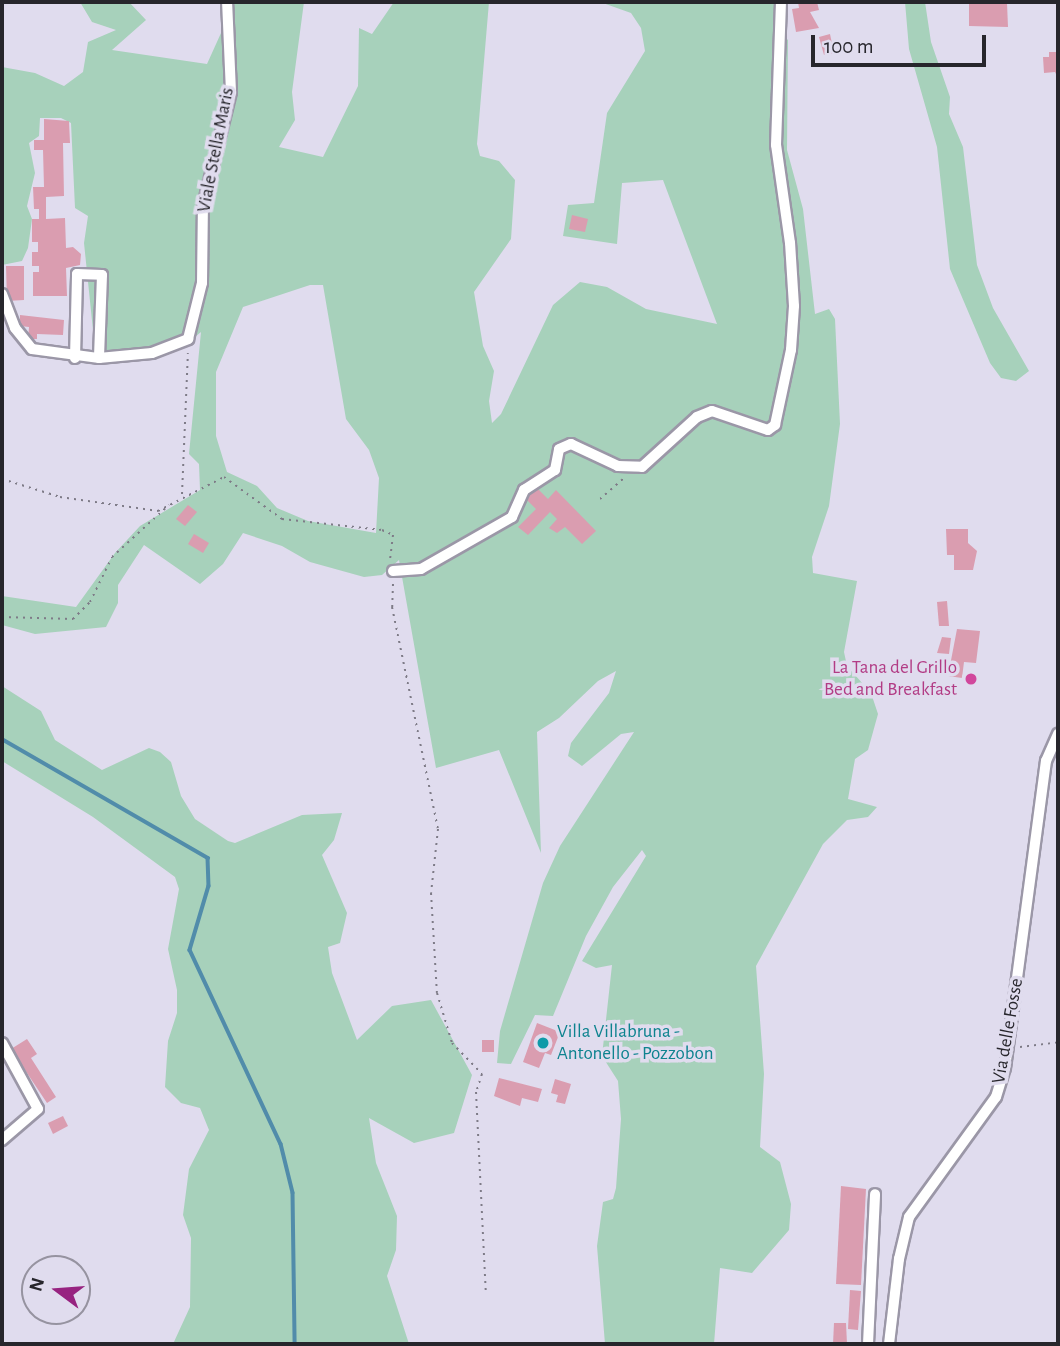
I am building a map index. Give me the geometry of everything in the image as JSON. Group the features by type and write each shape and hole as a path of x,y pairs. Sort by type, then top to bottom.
{"street":[{"name":"Viale Stella Maris","path":"188,339 202,283 203,206 231,92 227,2"},
{"path":"393,571 421,569 512,517 524,490 555,470 559,449 571,444 618,466 642,467 697,417 712,411 768,430 775,425 791,350 794,306 790,243 776,145 781,2"},
{"path":"75,358 77,274 102,275 100,358"},
{"path":"2,294 15,328 32,349 75,358 100,358 152,353 188,339"},
{"name":"Via delle Fosse","path":"889,1344 899,1259 909,1217 996,1097 1009,1048 1046,761 1058,734"},
{"path":"2,1042 38,1109 2,1140"},
{"path":"868,1344 875,1194"}],"path":[{"path":"2,617 74,619 90,602 112,558 182,495 188,339"},
{"path":"600,499 636,467"},
{"path":"2,478 60,497 158,511 182,495 224,477 282,519 382,530 393,535 388,556 393,571 392,607 438,829 431,893 437,993 452,1044 482,1074 476,1092 485,1293"},
{"path":"1009,1048 1058,1042"}],"green space":[{"path":"80,2 129,2 146,20 112,50 207,64 235,2 304,2 292,92 295,120 279,147 323,157 358,86 359,28 372,34 394,2 489,2 477,144 480,156 499,161 515,180 511,239 474,292 483,346 494,371 489,401 492,423 501,414 553,305 580,282 607,287 646,309 717,324 663,180 622,183 617,244 563,236 568,205 594,203 607,113 645,51 641,28 631,13 600,2 776,2 775,155 788,238 791,294 786,369 775,421 769,430 779,431 786,398 795,294 779,154 778,30 788,40 787,150 803,209 815,314 829,309 835,319 840,424 829,506 812,557 813,573 857,581 844,652 847,666 871,693 878,714 868,750 855,759 848,799 877,807 868,817 847,820 823,844 756,966 764,1074 760,1147 780,1162 791,1204 789,1230 752,1273 720,1268 714,1344 605,1344 597,1246 603,1202 613,1199 616,1188 621,1119 618,1081 602,1056 612,965 596,968 582,961 646,856 642,850 613,887 586,936 553,1016 535,1015 511,1064 497,1063 500,1031 543,883 560,846 634,732 621,734 582,766 568,756 571,743 609,693 616,671 598,681 559,718 537,732 541,853 499,750 436,768 399,560 382,575 364,577 310,562 282,546 243,533 223,564 200,584 144,545 118,585 118,603 106,627 35,634 2,625 2,596 76,607 115,553 140,526 200,490 199,464 189,454 201,332 185,345 109,357 94,340 84,243 88,216 75,208 71,123 61,118 40,118 39,136 29,143 35,173 27,206 32,219 28,248 22,261 2,265 2,67 35,73 64,86 83,72 88,42 116,30 92,22","holes":["310,285 323,285 346,419 369,450 379,478 376,533 308,521 277,508 257,486 227,472 216,436 216,372 243,307"]},
{"path":"905,2 925,2 931,42 950,97 949,114 963,147 977,265 993,308 1029,371 1016,381 1001,378 990,363 950,269 937,147 909,49"},
{"path":"2,686 41,711 55,740 102,770 149,748 160,752 171,762 181,796 195,819 228,841 235,843 302,815 342,813 334,840 322,855 347,913 340,943 328,947 332,973 357,1040 392,1006 431,1000 472,1075 454,1133 414,1143 369,1118 376,1163 397,1216 396,1250 387,1276 409,1344 173,1344 190,1307 191,1238 183,1215 189,1169 209,1130 200,1108 181,1103 165,1087 168,1041 177,1013 177,990 168,949 179,889 175,877 93,817 2,761"}],"building":[{"path":"798,2 817,2 819,10 810,12 819,28 796,32 792,9 799,8"},
{"path":"1007,3 1008,27 969,26 969,4"},
{"path":"830,34 834,53 824,55 819,37"},
{"path":"1049,52 1057,52 1058,78 1055,72 1044,73 1043,57 1049,57"},
{"path":"44,119 69,121 70,143 63,143 64,196 46,197 46,219 65,218 66,248 73,247 81,254 80,265 66,268 67,296 33,296 33,272 39,272 39,266 32,266 32,252 38,252 38,242 32,242 32,219 39,219 39,209 34,209 33,187 44,187 43,150 34,150 34,140 44,140"},
{"path":"572,215 588,219 585,232 569,229"},
{"path":"6,266 24,266 24,300 7,301"},
{"path":"20,315 64,320 63,335 37,334 37,339 28,339 29,327 20,326"},
{"path":"534,485 548,499 556,490 596,531 582,544 565,527 557,533 549,528 557,519 550,512 528,535 518,527 536,509 523,496"},
{"path":"188,505 197,512 185,526 176,519"},
{"path":"946,529 968,529 968,543 977,551 973,570 954,570 954,555 947,555"},
{"path":"194,534 209,543 203,553 188,544"},
{"path":"947,601 949,626 939,626 937,602"},
{"path":"957,629 980,631 976,663 964,662 962,678 948,676"},
{"path":"942,637 951,638 949,654 937,653"},
{"name":"Villa Villabruna - Antonello - Pozzobon","path":"537,1023 560,1032 551,1055 545,1053 539,1068 523,1062"},
{"path":"27,1039 37,1054 31,1058 56,1097 47,1103 11,1049"},
{"path":"482,1040 494,1040 494,1052 482,1052"},
{"path":"499,1078 542,1089 538,1102 522,1098 520,1106 494,1096"},
{"path":"555,1079 571,1084 565,1104 556,1102 558,1095 551,1093"},
{"path":"63,1116 68,1126 53,1134 48,1123"},
{"path":"841,1186 866,1189 861,1285 836,1284"},
{"path":"850,1290 861,1291 858,1330 848,1329"},
{"path":"834,1323 846,1323 847,1344 833,1344"}],"waterway":[{"path":"2,739 208,858 209,886 190,950 281,1144 293,1193 295,1344"}],"place":[{"name":"La Tana del Grillo Bed and Breakfast","path":"971,679"},
{"name":"Villa Villabruna - Antonello - Pozzobon","path":"543,1043"}]}
